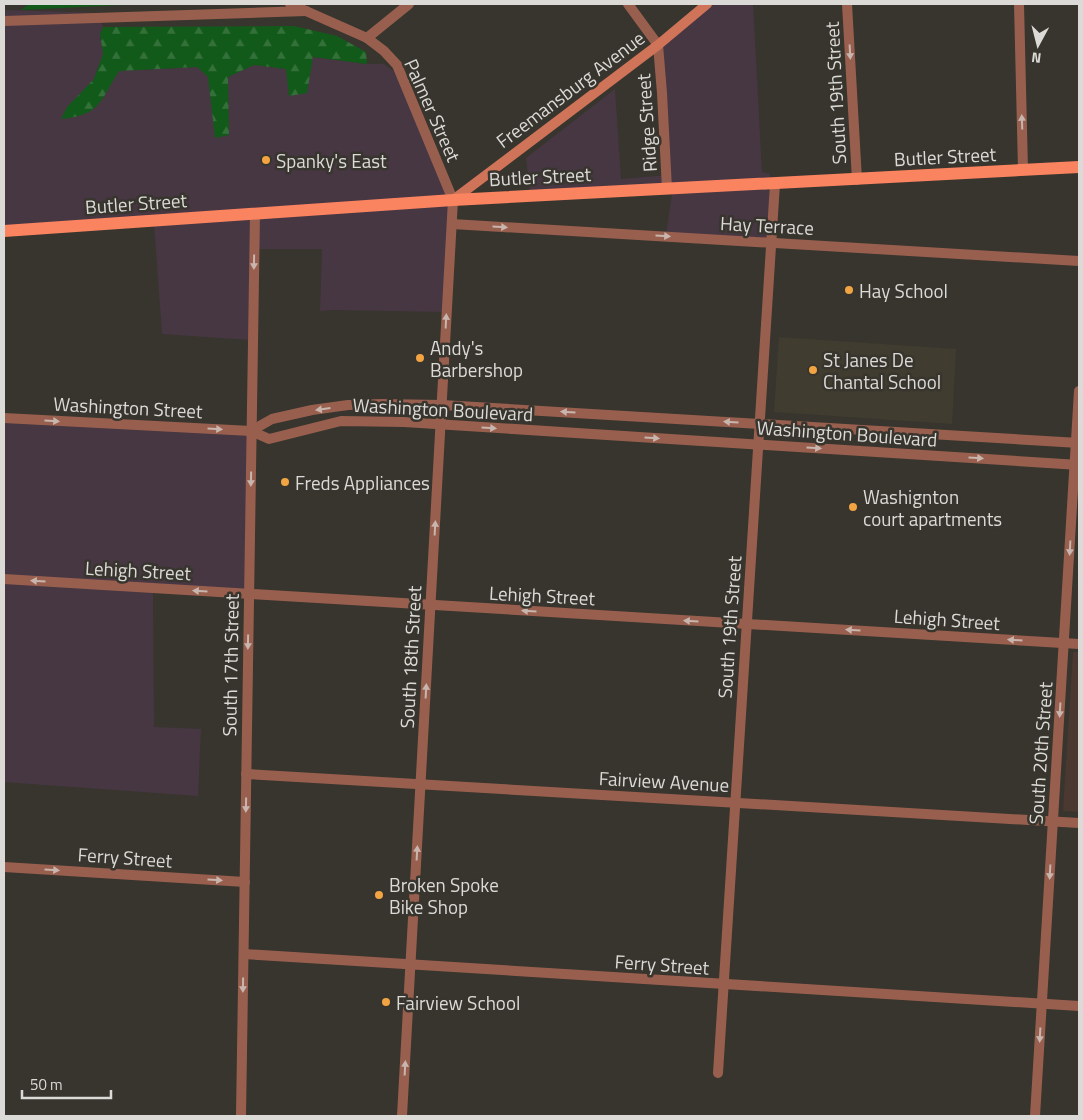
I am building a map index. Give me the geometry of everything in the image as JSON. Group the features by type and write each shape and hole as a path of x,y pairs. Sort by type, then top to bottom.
{"main road":[{"name":"Freemansburg Avenue","path":"453,200 658,44 707,4"},
{"name":"Butler Street","path":"4,231 453,200 1079,167"}],"street":[{"name":"Palmer Street","path":"290,4 367,38 384,51 397,65 453,200"},
{"path":"367,38 409,4"},
{"path":"628,4 658,44"},
{"name":"South 19th Street","path":"847,4 857,180"},
{"path":"1019,4 1023,170"},
{"path":"4,21 306,11"},
{"name":"Ridge Street","path":"658,44 668,189"},
{"name":"South 19th Street","path":"718,1073 775,184"},
{"name":"South 18th Street","path":"402,1116 453,200"},
{"name":"South 17th Street","path":"241,1116 255,214"},
{"name":"Hay Terrace","path":"452,224 1079,261"},
{"name":"South 20th Street","path":"1035,1116 1064,643 1077,465 1079,391"},
{"name":"Washington Boulevard","path":"251,430 272,419 321,409 348,405 382,404 442,405 1078,443"},
{"name":"Washington Street","path":"4,418 251,430"},
{"name":"Washington Boulevard","path":"251,430 269,439 341,421 395,421 1077,465"},
{"name":"Lehigh Street","path":"4,579 1079,644"},
{"name":"Fairview Avenue","path":"246,774 1079,823"},
{"name":"Ferry Street","path":"4,867 244,882"},
{"name":"Ferry Street","path":"244,954 1079,1006"}],"shaded area":[{"path":"714,4 753,4 762,172 770,174 768,247 666,235 673,187 531,199 526,158 615,89 621,179 669,175 663,47"},
{"path":"4,10 99,13 103,27 100,34 103,54 94,79 119,71 197,67 208,76 228,77 254,65 286,69 313,57 367,64 384,64 399,75 454,200 446,312 320,311 322,249 256,249 251,340 162,334 154,223 4,231"},
{"path":"779,337 956,349 952,424 774,412"},
{"path":"4,422 251,435 250,599 153,592 154,727 201,729 198,796 4,782"},
{"path":"1073,652 1079,652 1079,812 1063,811"}],"green space":[{"path":"29,4 142,4 21,10"},
{"path":"294,26 337,36 366,52 367,64 313,57 307,93 289,96 286,69 254,65 228,77 229,135 215,138 208,77 197,67 119,71 103,98 92,110 74,117 61,119 67,107 94,79 103,54 100,34 103,27"}],"place":[{"name":"Spanky's East","path":"266,160"},
{"name":"Hay School","path":"849,290"},
{"name":"Andy's Barbershop","path":"420,358"},
{"name":"St Janes De Chantal School","path":"813,370"},
{"name":"Freds Appliances","path":"285,482"},
{"name":"Washignton court apartments","path":"853,507"},
{"name":"Broken Spoke Bike Shop","path":"379,895"},
{"name":"Fairview School","path":"386,1002"}]}
